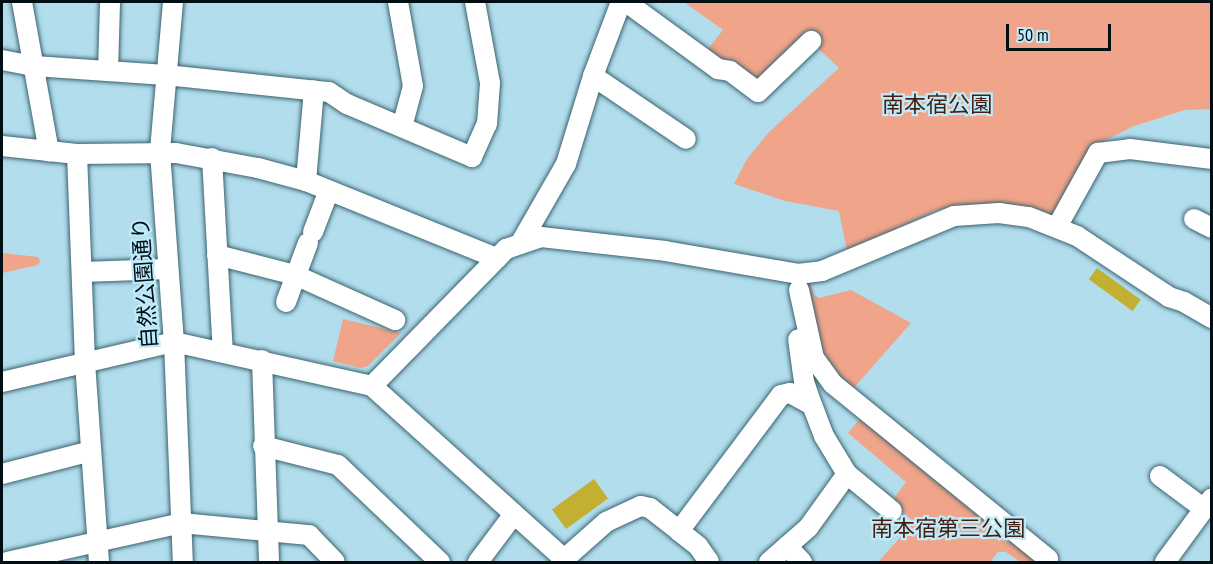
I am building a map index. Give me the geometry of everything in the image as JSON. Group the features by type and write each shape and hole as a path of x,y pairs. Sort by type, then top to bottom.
{"street":[{"path":"22,2 49,152"},
{"path":"108,71 110,2"},
{"name":"自然公園通り","path":"173,2 160,152 174,342 183,562"},
{"path":"398,2 413,86 402,127"},
{"path":"2,60 34,66 166,75 329,92 347,104 472,157 488,124 490,83 475,2"},
{"path":"520,244 566,164 593,76 621,2"},
{"path":"626,2 718,69 730,71 758,92 811,41"},
{"path":"593,76 686,139"},
{"path":"306,181 314,90"},
{"path":"2,146 77,154 160,152 212,158 306,181 497,258"},
{"path":"1057,227 1098,153 1130,148 1212,159"},
{"path":"77,154 85,362 99,562"},
{"path":"212,158 223,352"},
{"path":"286,302 327,198"},
{"path":"372,386 506,249 541,237 665,252 798,282 954,216 999,213 1029,217 1077,236 1168,297 1184,302 1212,318"},
{"path":"217,255 295,275 395,320"},
{"path":"82,272 168,269"},
{"path":"798,282 794,313 804,382 824,436 847,474 892,511"},
{"path":"798,282 814,358 833,384 1041,552 1048,559 1047,562"},
{"path":"2,382 174,342 372,386 563,561 606,522 641,506 650,508 680,531 698,546 710,562"},
{"path":"262,360 263,446 269,562"},
{"path":"680,531 781,395 790,393 812,405"},
{"path":"263,446 338,465 440,562"},
{"path":"2,474 91,451"},
{"path":"769,562 808,528 847,474"},
{"path":"1160,476 1207,503 1165,562"},
{"path":"478,562 514,514"},
{"path":"7,562 182,523 309,535 335,562"},
{"path":"787,546 802,562"}],"green space":[{"name":"南本宿公園","path":"684,2 1211,2 1211,109 1185,110 1134,126 1104,141 1058,218 983,205 953,206 937,210 847,251 839,211 785,201 734,184 747,159 769,132 839,68 806,37 759,83 719,62 706,51 723,30"},
{"path":"2,253 38,257 40,261 38,265 2,273"},
{"path":"810,281 814,295 819,298 851,290 911,323 851,391 824,366 811,325 806,282"},
{"path":"343,319 401,333 368,366 361,368 333,361"},
{"name":"南本宿第三公園","path":"863,415 1010,534 1005,542 1020,542 1039,562 1020,562 1006,552 998,552 990,562 878,562 914,522 891,502 906,482 848,433"}],"shaded area":[{"path":"1097,268 1141,300 1132,311 1089,279"},
{"path":"594,479 608,498 566,529 552,510"}]}
